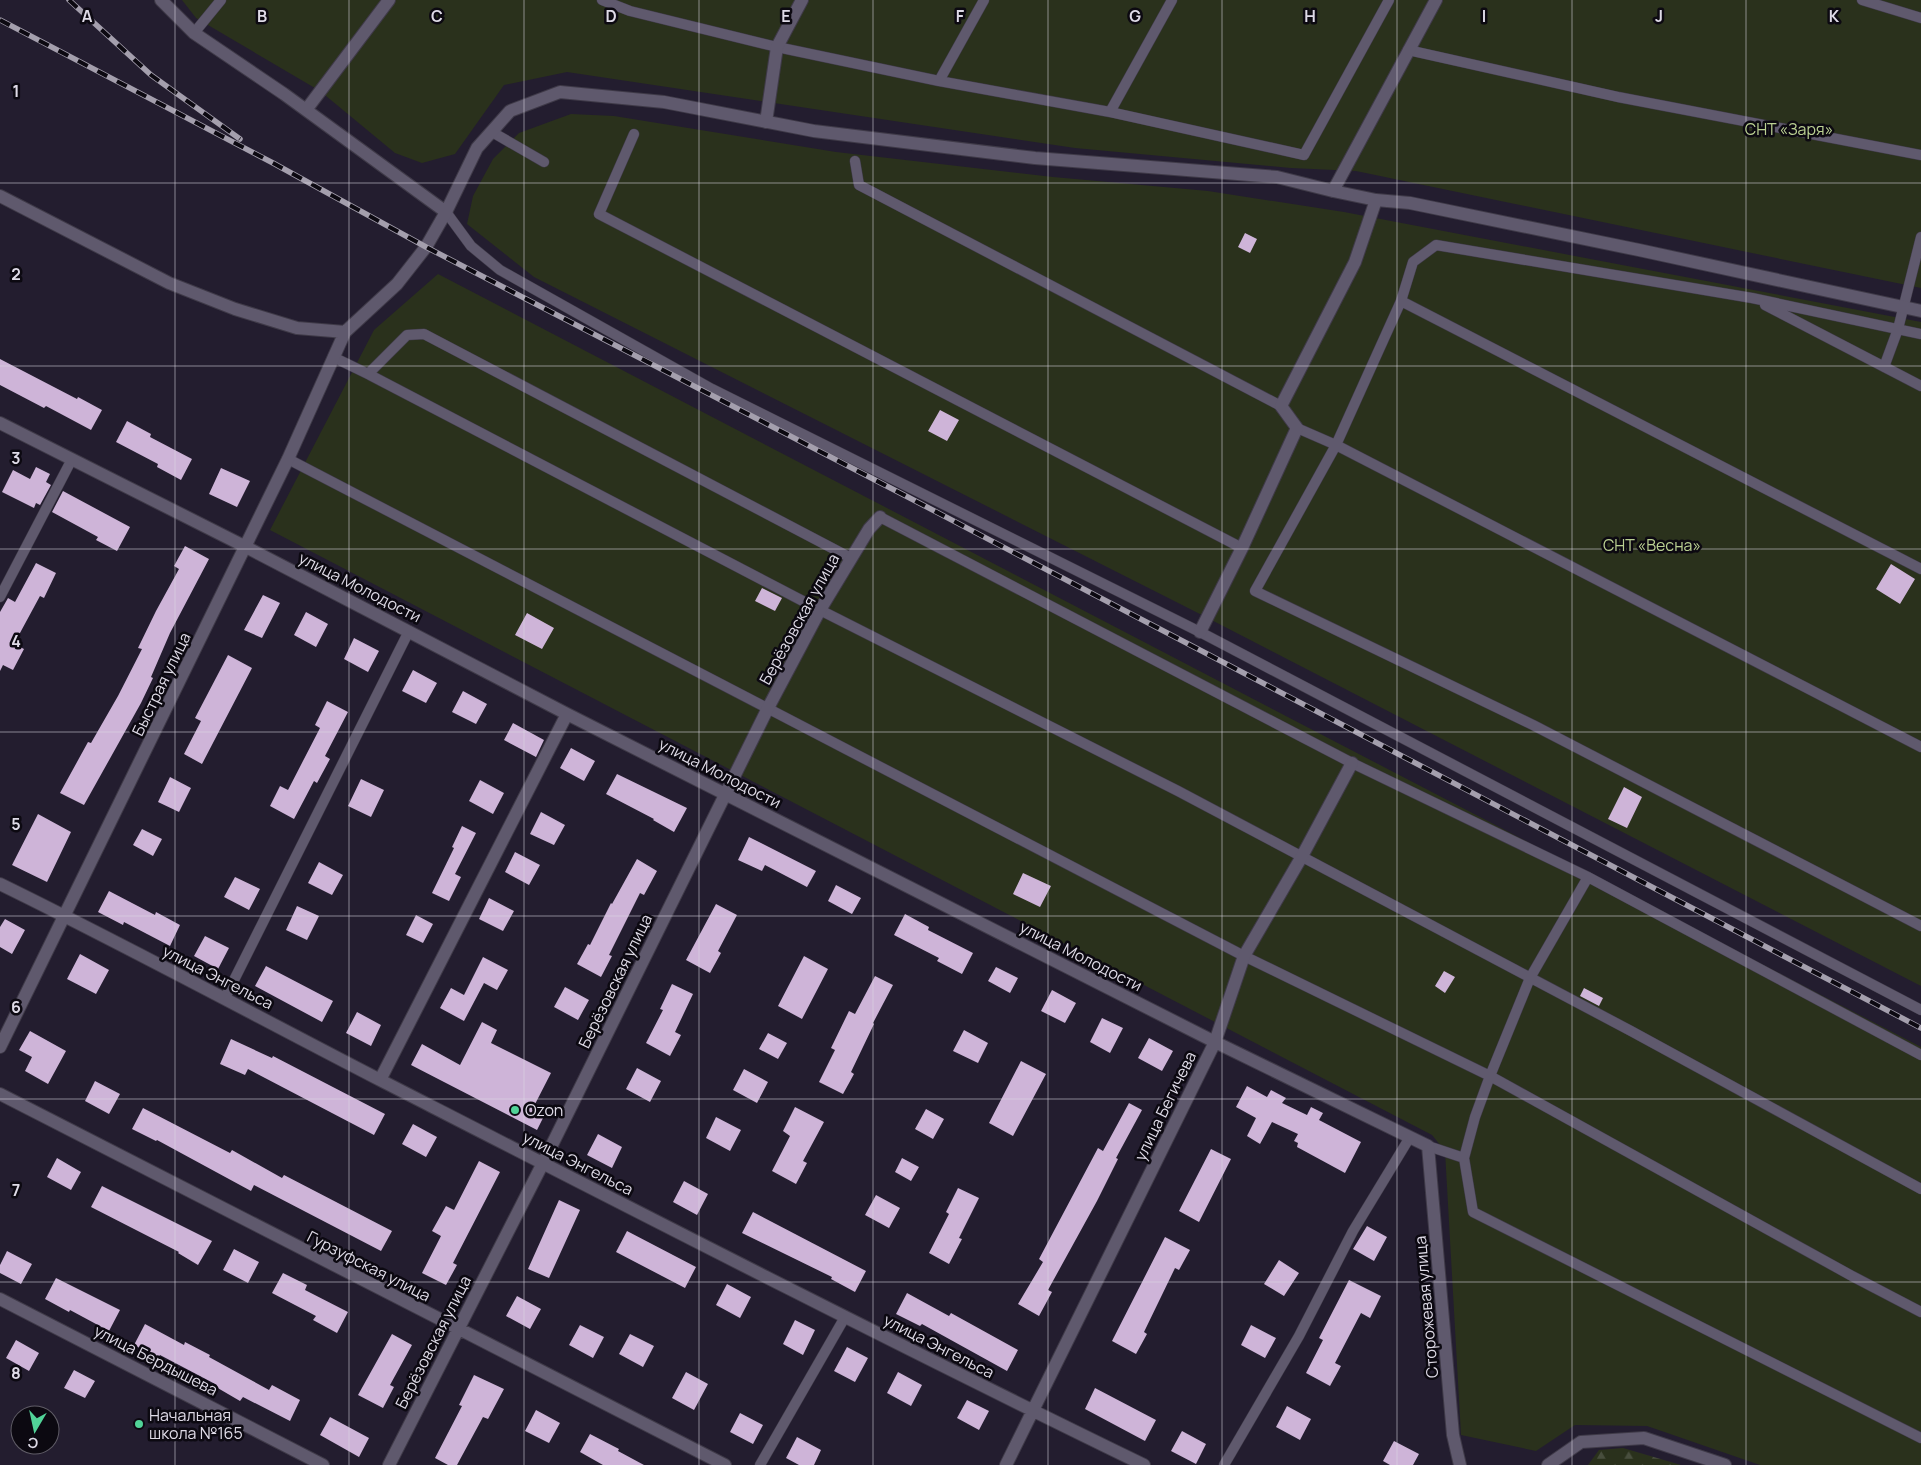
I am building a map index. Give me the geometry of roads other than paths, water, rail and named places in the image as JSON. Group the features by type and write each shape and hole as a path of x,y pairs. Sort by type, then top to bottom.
{"street":[{"path":"161,0 194,33 306,110 446,212"},
{"path":"306,110 389,0"},
{"path":"766,122 777,47 802,0"},
{"path":"1333,191 1436,0"},
{"path":"0,196 169,283 235,310 296,328 346,332 397,284 426,247 446,212 477,148 510,111 560,92 664,102 814,131 1036,158 1277,177 1376,200 1410,203 1630,248 1921,311"},
{"path":"1200,632 1242,548 1296,428 1281,406 1355,262 1376,200"},
{"name":"Быстрая улица","path":"0,1047 246,547 346,332"},
{"name":"улица Молодости","path":"0,423 410,631 567,714 1215,1042 1428,1146"},
{"name":"Берёзовская улица","path":"389,1465 543,1163 768,708 820,610 869,529 880,517"},
{"path":"380,1080 567,714"},
{"name":"улица Бегичева","path":"1006,1465 1215,1042 1244,956 1301,858 1352,763"},
{"name":"улица Энгельса","path":"0,884 66,916 380,1080 845,1317 1144,1465"},
{"name":"Гурзуфская улица","path":"0,1094 725,1465"},
{"name":"Сторожевая улица","path":"1428,1146 1453,1435 1460,1465"},
{"name":"улица Бердышева","path":"0,1299 323,1465"},
{"path":"1548,1465 1581,1442 1644,1438 1725,1465"}],"lane":[{"path":"194,33 221,0"},
{"path":"602,0 630,11 777,47 939,81 1110,112 1304,155 1389,0"},
{"path":"939,81 984,0"},
{"path":"1110,112 1172,0"},
{"path":"1862,0 1921,18"},
{"path":"1408,50 1618,97 1921,155"},
{"path":"492,132 544,162"},
{"path":"634,134 599,214 1242,548"},
{"path":"855,161 859,186 1281,406"},
{"path":"446,212 471,246 500,270 712,389 1200,632 1921,1010"},
{"path":"1884,367 1898,329 1921,237"},
{"path":"1921,334 1752,298 1436,245 1413,262 1401,301 1336,445 1255,590 1533,725 1921,926"},
{"path":"1752,298 1921,386"},
{"path":"1401,301 1921,569"},
{"path":"368,374 407,335 424,334 851,558"},
{"path":"333,358 368,374 820,610 1178,791 1921,1189"},
{"path":"1296,428 1336,445 1921,746"},
{"path":"0,597 72,459"},
{"path":"288,459 1244,956 1490,1076 1852,1276 1921,1312"},
{"path":"880,517 1352,763 1588,877 1921,1055"},
{"path":"225,998 410,631"},
{"path":"1588,877 1530,978 1475,1116 1464,1158 1473,1212 1921,1438"},
{"path":"1224,1465 1299,1336 1353,1231 1410,1138"},
{"path":"1428,1146 1464,1158"},
{"path":"760,1465 845,1317"}],"railway":[{"path":"69,0 151,75 240,139"},
{"path":"0,20 273,163 426,247 904,495 1921,1028"}],"place":[{"name":"Ozon","path":"515,1110"},
{"name":"Начальная школа №165","path":"139,1424"}],"park label":[{"name":"СНТ «Заря»","path":"1789,129"},
{"name":"СНТ «Весна»","path":"1652,545"}]}
